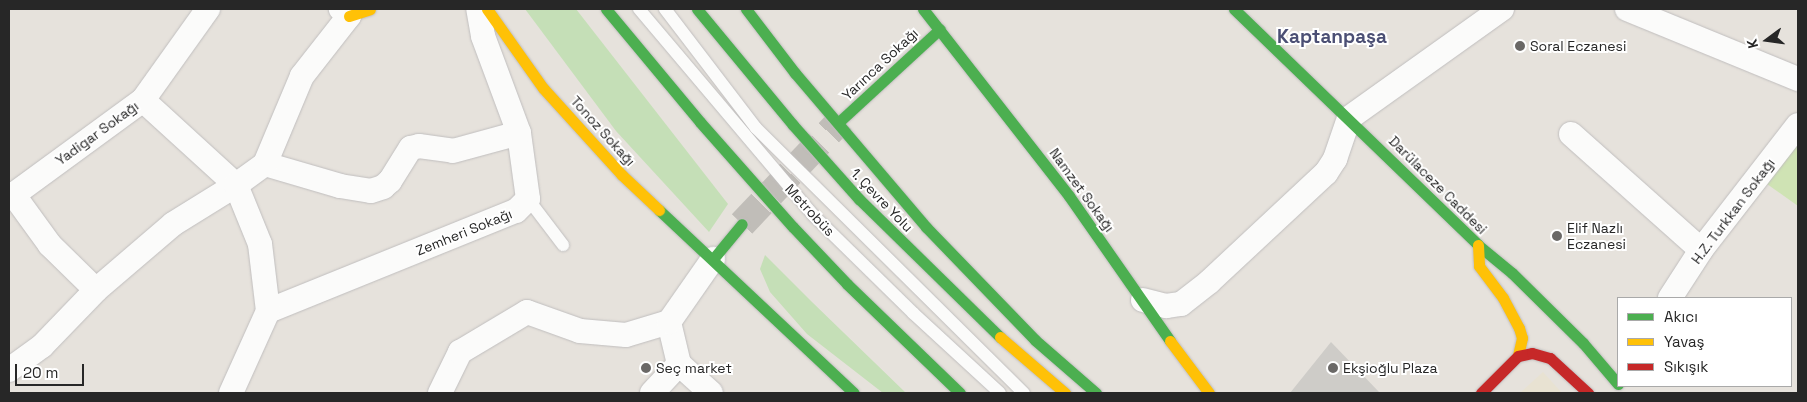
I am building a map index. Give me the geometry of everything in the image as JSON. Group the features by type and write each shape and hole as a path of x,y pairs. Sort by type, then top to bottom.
{"main road":[{"name":"Tonoz Sokağı","path":"487,9 550,95 622,175 713,259 848,390"},
{"path":"606,9 700,122 793,228 846,284 960,393"},
{"name":"1. Çevre Yolu","path":"697,9 792,125 859,199 991,329 1064,393"},
{"path":"746,9 795,73 926,227 1036,340 1096,393"},
{"name":"Namzet Sokağı","path":"924,9 1069,196 1143,300 1188,368 1209,393"},
{"name":"Darülaceze Caddesi","path":"1234,9 1349,118 1478,245 1520,280 1583,343 1617,383"},
{"name":"Yarınca Sokağı","path":"841,120 940,29"},
{"path":"713,259 742,224"},
{"path":"1478,245 1479,266 1503,298 1519,328 1522,338 1518,356 1481,393"},
{"path":"1518,356 1539,353 1550,358 1588,393"}],"street":[{"name":"Yadigar Sokağı","path":"11,196 143,100 208,9"},
{"path":"478,9 483,36 519,133 528,199"},
{"path":"1143,300 1166,306 1181,304 1209,282 1326,173 1335,159 1349,118 1502,9"},
{"path":"1627,9 1798,79"},
{"path":"9,370 42,346 96,290 173,224 236,185 265,164 302,76 353,11"},
{"path":"143,100 236,185 260,244 268,311 231,393"},
{"name":"H.Z. Turkkan Sokağı","path":"1671,297 1701,250 1798,125"},
{"path":"265,164 340,186 371,191 383,187 390,181 411,148 419,146 453,152 519,133"},
{"path":"1571,134 1701,250"},
{"path":"11,196 50,245 96,290"},
{"name":"Zemheri Sokağı","path":"268,311 516,211 523,207 528,199"},
{"path":"440,393 460,352 527,312 580,331 626,335 669,322 713,259"},
{"path":"669,322 679,364 710,393"},
{"path":"652,393 679,364"}],"lane":[{"name":"Metrobüs","path":"639,9 813,215 912,313 1000,393"},
{"name":"Metrobüs","path":"665,9 756,128 872,246 1024,393"},
{"path":"528,199 563,245"}],"shaded area":[{"path":"1543,372 1562,393 1520,393"}],"green space":[{"path":"525,9 576,9 728,204 709,232 616,131"},
{"path":"1798,141 1798,206 1767,184"},
{"path":"765,255 906,393 883,393 807,334 770,292 760,269"}],"building":[{"name":"Ekşioğlu Plaza","path":"1331,342 1380,393 1290,393"}],"tunnel":[{"path":"742,224 841,120"}],"traffic: fast":[{"path":"606,9 700,122 793,227 847,284 960,393"},
{"path":"697,9 793,125 859,199 1000,337"},
{"path":"746,9 795,73 926,227 1035,340 1096,393"},
{"path":"923,9 1069,196 1170,341"},
{"path":"1234,9 1478,245 1512,273 1583,343 1617,383"},
{"path":"841,120 940,29"},
{"path":"659,210 854,393"},
{"path":"713,259 742,224"}],"traffic: slow":[{"path":"349,16 370,9"},
{"path":"487,9 543,88 622,175 659,210"},
{"path":"1478,245 1479,266 1503,298 1519,328 1522,338 1518,356"},
{"path":"1000,337 1065,393"},
{"path":"1170,341 1209,393"}],"traffic: jam":[{"path":"1481,393 1518,356 1532,353 1550,358 1588,393"}],"place":[{"name":"Soral Eczanesi","path":"1520,46"},
{"name":"Elif Nazlı Eczanesi","path":"1557,236"},
{"name":"Seç market","path":"646,368"},
{"name":"Ekşioğlu Plaza","path":"1333,368"}],"district":[{"name":"Kaptanpaşa","path":"1332,37"}]}
